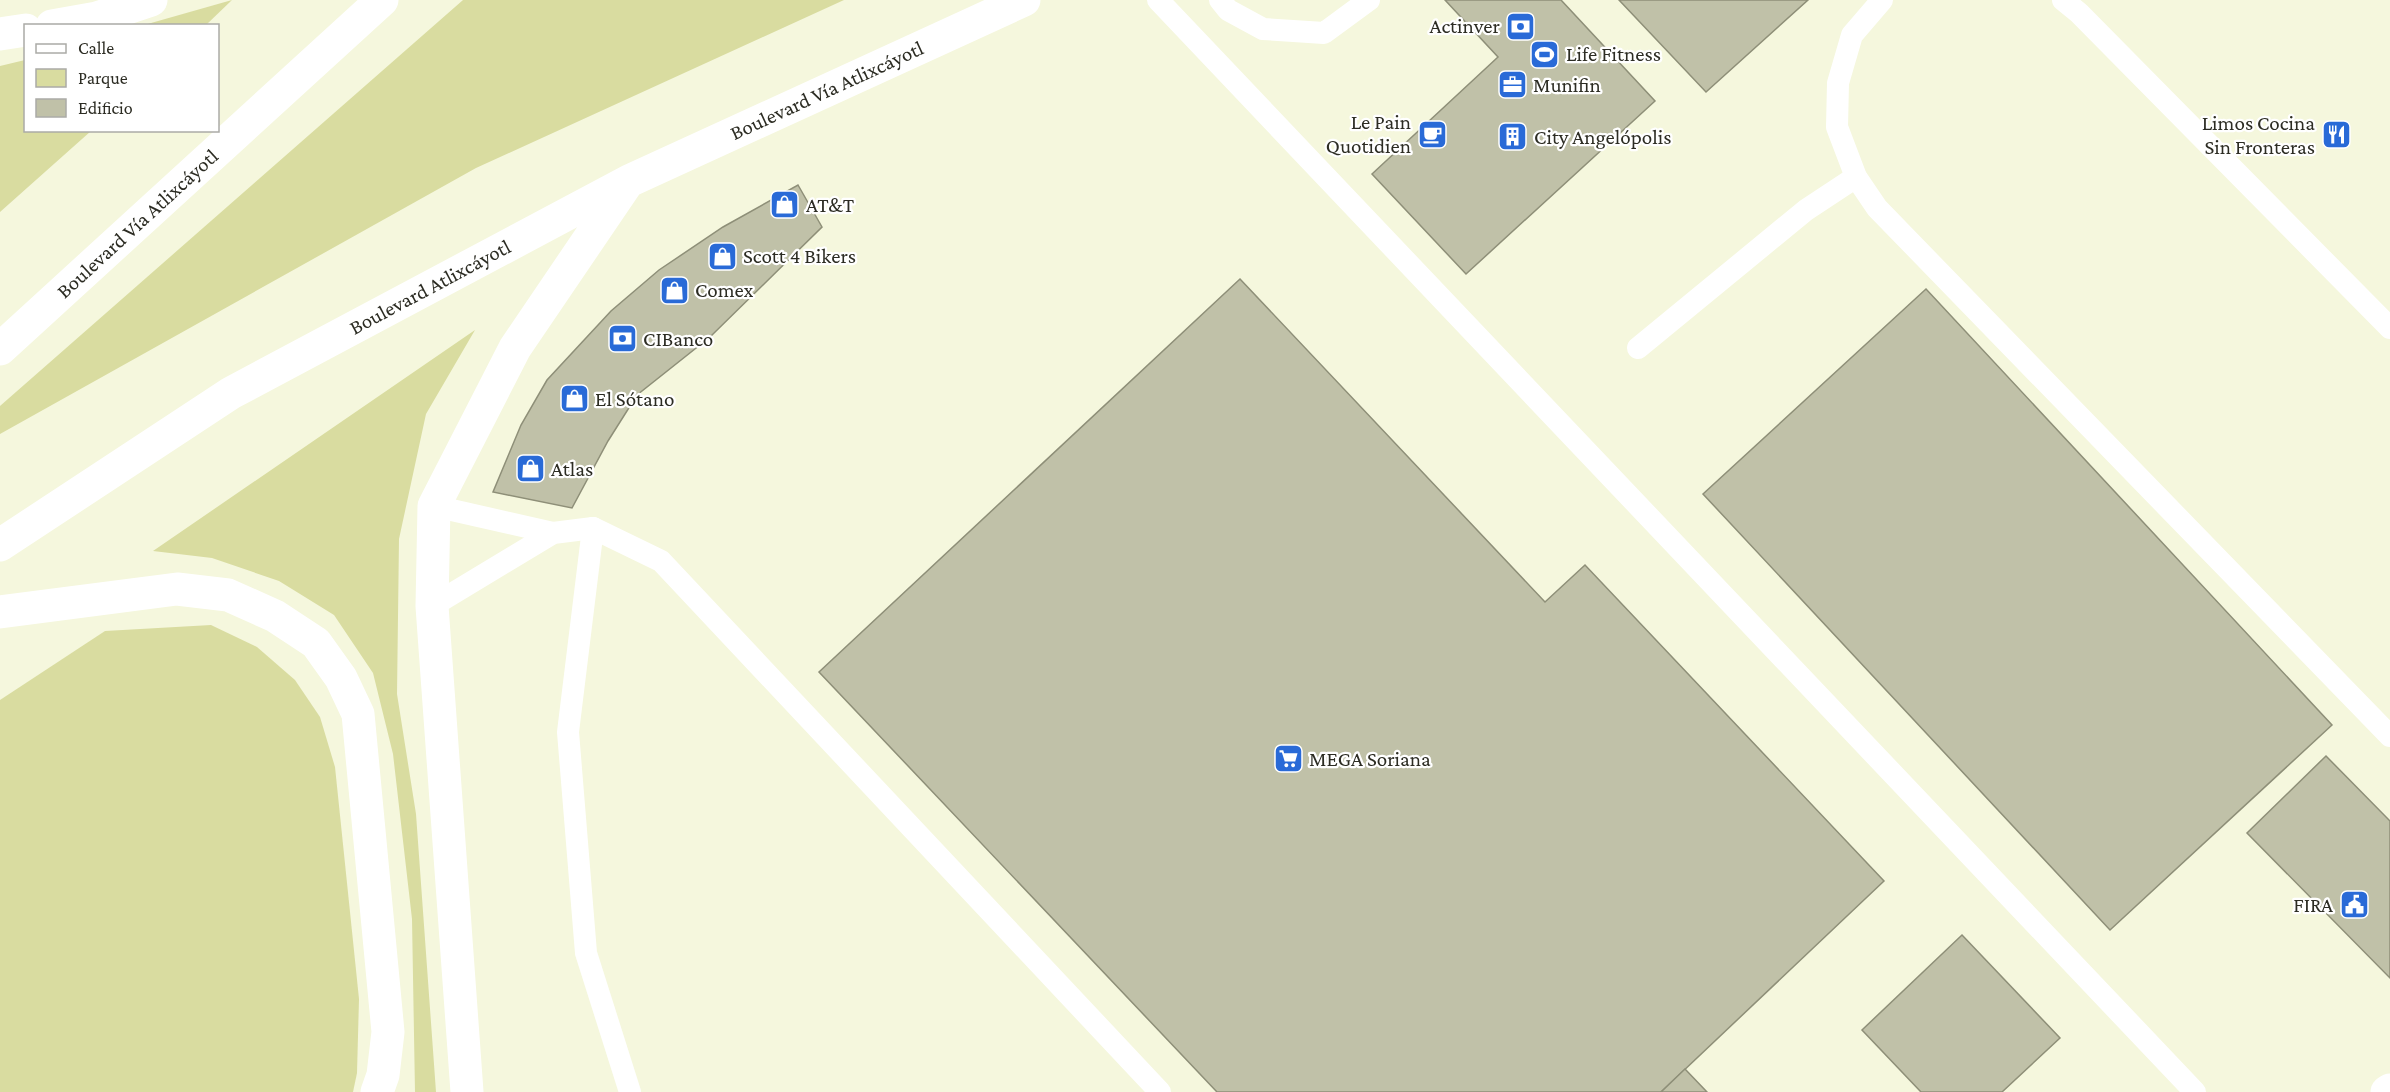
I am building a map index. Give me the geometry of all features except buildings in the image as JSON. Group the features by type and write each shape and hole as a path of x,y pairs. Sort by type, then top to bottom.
{"main road":[{"path":"63,24 97,18 151,0"},
{"name":"Boulevard Vía Atlixcáyotl","path":"0,349 382,0"},
{"name":"Boulevard Vía Atlixcáyotl","path":"629,181 1024,0"},
{"path":"0,34 24,30"},
{"path":"467,1092 432,606 434,506 515,348 629,181"},
{"name":"Boulevard Atlixcáyotl","path":"0,545 231,393 629,181"},
{"path":"0,612 177,589 228,595 275,616 316,643 341,678 358,714 388,1032 383,1075 377,1092"}],"lane":[{"path":"1158,0 2195,1092"},
{"path":"1220,0 1228,10 1263,30 1324,33 1369,0"},
{"path":"2063,0 2079,13 2390,328"},
{"path":"1878,1 1852,35 1838,83 1837,127 1856,177 1877,208 2390,736"},
{"path":"1638,348 1806,210 1856,177"},
{"path":"434,506 553,533 593,528 661,561 1160,1092"},
{"path":"593,528 568,732 586,953 630,1092"},
{"path":"432,606 553,533"}],"green space":[{"path":"232,0 207,24 148,24"},
{"path":"463,0 844,0 476,168 0,434 0,406"},
{"path":"24,60 24,132 90,132 0,212 0,66"},
{"path":"475,330 426,414 399,539 397,694 416,814 436,1092 415,1092 412,919 393,754 373,673 334,615 279,581 212,558 153,551"},
{"path":"211,625 257,647 295,680 320,717 335,767 359,999 357,1073 353,1092 0,1092 0,700 105,631"}],"place":[{"name":"Actinver","path":"1521,26"},
{"name":"Life Fitness","path":"1545,54"},
{"name":"Munifin","path":"1512,85"},
{"name":"Le Pain Quotidien","path":"1432,134"},
{"name":"Limos Cocina Sin Fronteras","path":"2336,135"},
{"name":"City Angelópolis","path":"1513,137"},
{"name":"AT&T","path":"785,205"},
{"name":"Scott 4 Bikers","path":"722,256"},
{"name":"Comex","path":"674,290"},
{"name":"CIBanco","path":"622,339"},
{"name":"El Sótano","path":"574,399"},
{"name":"Atlas","path":"530,469"},
{"name":"MEGA Soriana","path":"1288,759"},
{"name":"FIRA","path":"2354,905"}]}
